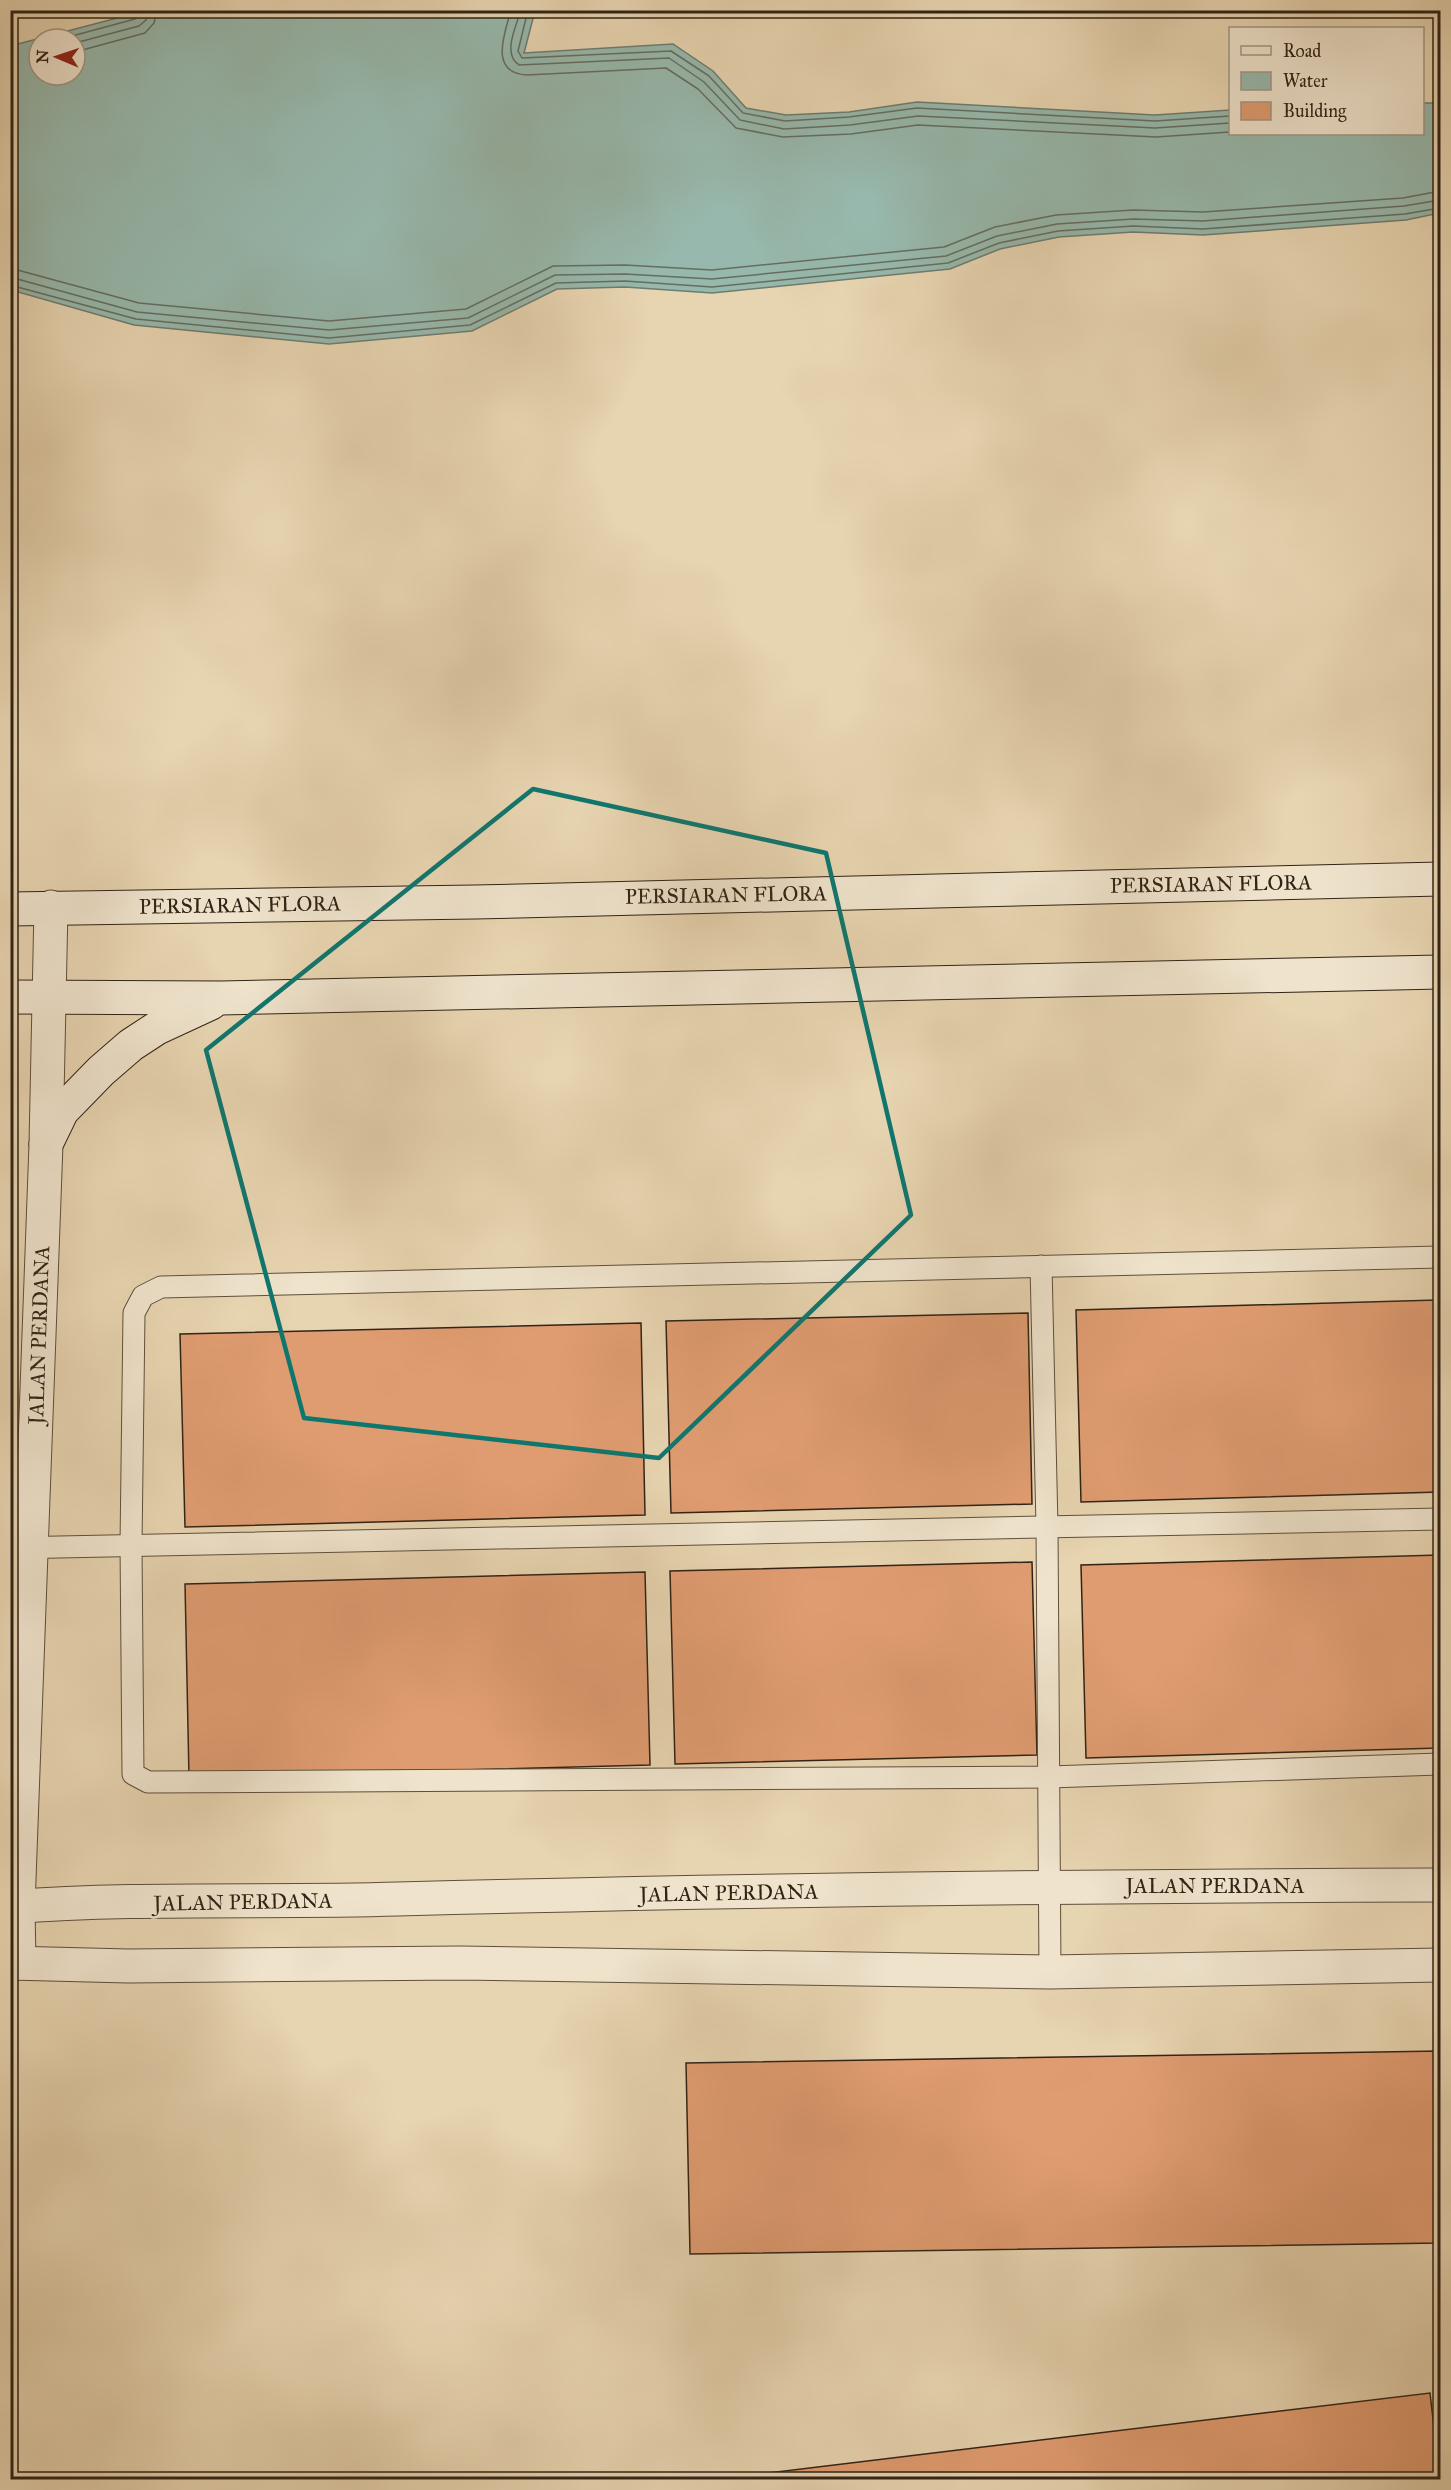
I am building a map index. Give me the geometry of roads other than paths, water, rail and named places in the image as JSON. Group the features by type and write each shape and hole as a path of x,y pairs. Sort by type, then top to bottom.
{"street":[{"name":"PERSIARAN FLORA","path":"10,909 464,902 1440,879"},
{"name":"JALAN PERDANA","path":"51,907 46,1144 21,1548 14,1907 15,1963 128,1966 460,1963 1050,1972 1440,1965"},
{"path":"10,998 220,999 1440,972"},
{"path":"46,1144 62,1111 130,1045 157,1028 220,999"},
{"name":"JALAN PERDANA","path":"14,1907 215,1900 348,1901 1048,1887 1440,1885"}],"lane":[{"path":"1440,1257 161,1287 143,1296 134,1313 131,1545 133,1774 148,1782 1049,1777 1440,1764"},
{"path":"1041,1266 1047,1526 1050,1972"},
{"path":"21,1548 1440,1519"}],"water":[{"path":"144,11 535,11 524,53 673,44 713,71 746,108 786,115 849,112 917,102 1155,115 1229,110 1229,135 1424,135 1424,103 1440,103 1440,213 1406,220 1203,235 1133,232 1059,237 1000,249 950,269 712,293 625,287 557,289 472,331 329,344 134,325 11,290 10,46 27,42 27,87 87,87 87,27 83,27"}]}
